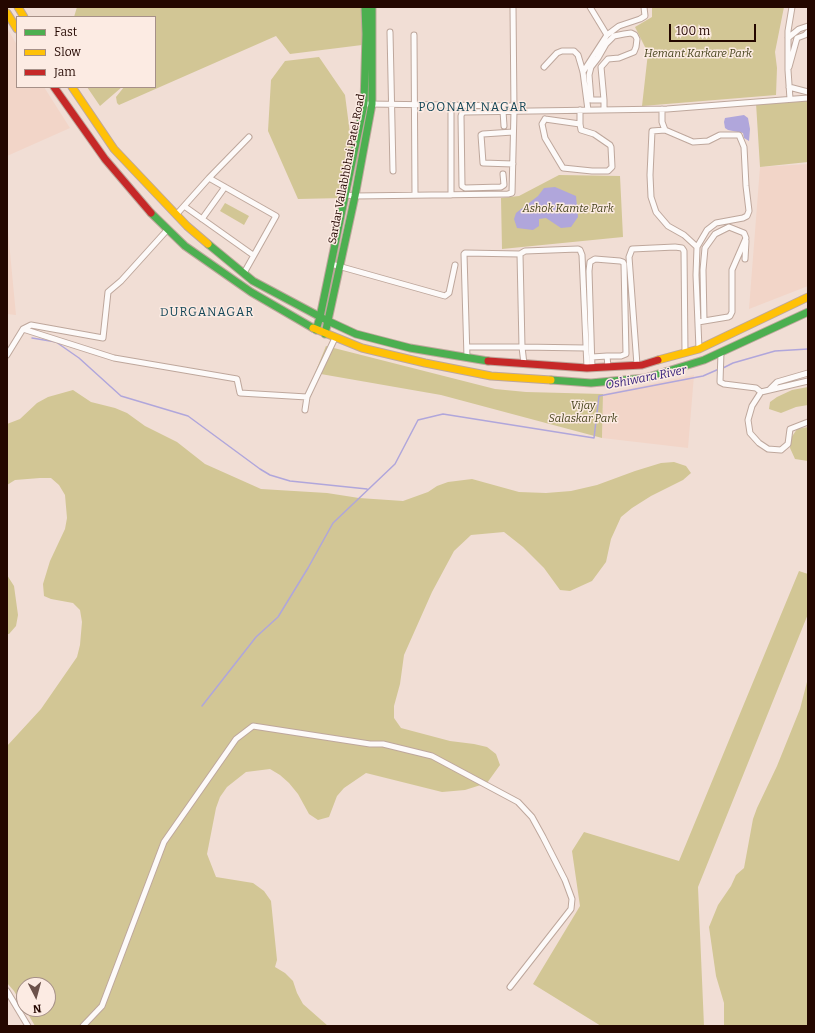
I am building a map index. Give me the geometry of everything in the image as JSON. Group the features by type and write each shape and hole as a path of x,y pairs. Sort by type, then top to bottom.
{"main road":[{"path":"18,7 23,16"},
{"name":"Sardar Vallabhbhai Patel Road","path":"316,330 346,195 364,104 366,34 365,7"},
{"name":"Sardar Vallabhbhai Patel Road","path":"325,334 355,196 372,104 372,7"},
{"path":"7,13 16,27"},
{"path":"55,88 105,159 151,213 185,246 251,292 316,330 375,352 491,376 591,383 646,378 704,360 808,312"},
{"path":"73,88 114,149 187,226 253,281 320,317 356,334 410,348 492,362 589,368 642,365 698,349 808,297"}],"street":[{"path":"346,195 451,195 510,193 513,190 513,7"},
{"path":"590,7 607,36"},
{"path":"583,72 607,36 619,26 645,16 644,7"},
{"path":"790,99 788,38 792,7"},
{"path":"788,38 799,29 808,26"},
{"path":"390,32 393,171"},
{"path":"788,70 791,64 797,38 806,35 808,32"},
{"path":"604,100 591,100 589,74 591,67 606,44 614,36 624,34 635,35 637,39 634,52 619,58 608,59 601,67 604,100 604,110"},
{"path":"414,35 413,105 415,195"},
{"path":"544,67 557,53 566,50 574,51 578,55 583,72 588,110"},
{"path":"789,87 808,92"},
{"path":"364,104 604,110 662,109 808,98"},
{"path":"451,105 451,195"},
{"path":"504,174 504,186 501,187 465,188 461,185 461,114 465,112 504,111 514,108"},
{"path":"662,109 662,122 665,130"},
{"path":"580,110 580,124 582,130 594,134 611,147 612,166 608,171 574,170 563,168 545,138 542,124 545,119 580,124"},
{"path":"504,111 504,126"},
{"path":"697,247 684,235 668,226 656,212 651,197 650,175 652,131 665,130 693,142 708,141 720,136 739,135 744,147 749,211 747,216 716,223 707,230 697,247 698,349"},
{"path":"513,164 482,163 481,135 514,132"},
{"path":"176,215 249,137"},
{"path":"209,178 276,216 244,273"},
{"path":"202,219 225,187"},
{"path":"184,206 253,255"},
{"path":"704,321 703,270 705,248 715,234 726,227 731,227 744,233 746,238 746,259"},
{"path":"7,355 23,329 32,325 103,338 108,292 121,281 168,229"},
{"path":"698,322 728,317 732,314 732,270 746,238"},
{"path":"637,365 629,257 632,249 675,246 682,248 684,251 685,353"},
{"path":"467,358 465,253 520,254 525,251 578,249 580,250 582,256 585,348 589,368"},
{"path":"520,254 522,347 524,364"},
{"path":"589,368 592,357 590,262 595,259 620,261 624,264 626,354 621,356 592,357"},
{"path":"331,264 446,296 449,293 455,265"},
{"path":"23,329 114,358 236,379 240,393 307,397"},
{"path":"305,410 307,397 335,338"},
{"path":"467,347 585,348"},
{"path":"721,352 720,381 722,384 756,388 761,392"},
{"path":"607,356 608,367"},
{"path":"770,390 776,382 808,373"},
{"path":"808,381 761,392 752,406 748,420 750,433 759,443 768,449 781,450 788,444 790,429 808,422"},
{"path":"749,415 753,423"},
{"path":"83,1026 102,1006 164,842 236,739 253,726 370,744 383,744 432,756 518,802 532,817 565,880 572,899 571,909 510,987"},
{"path":"7,991 28,1026"}],"shaded area":[{"path":"7,28 16,43 16,88 45,88 70,128 7,156"},
{"path":"744,115 748,118 750,129 749,141 744,138 743,133 725,128 725,118"},
{"path":"808,164 808,286 749,309 760,167"},
{"path":"555,187 576,196 578,217 571,227 561,228 546,218 539,219 539,226 533,230 517,228 514,219 516,213 538,196 544,188"},
{"path":"7,221 16,315 7,314"},
{"path":"694,375 688,448 602,438 603,394"}],"green space":[{"path":"77,7 362,7 362,45 290,54 276,36 119,105 116,97 123,88 156,88 156,16 74,16"},
{"name":"Hemant Karkare Park","path":"652,7 784,7 775,52 777,68 776,95 642,106 648,53 635,27 652,17"},
{"path":"319,57 345,95 352,149 343,198 298,199 268,131 271,80 285,61"},
{"path":"88,88 121,88 100,106"},
{"path":"808,100 808,162 760,167 756,103"},
{"name":"Ashok Kamte Park","path":"559,175 620,176 623,237 502,249 501,198 519,196"},
{"path":"225,203 249,216 244,225 220,211"},
{"name":"Vijay Salaskar Park","path":"326,346 495,389 526,392 603,394 602,438 441,395 315,373"},
{"path":"808,387 808,405 796,407 781,413 769,409 770,402 777,397 792,390"},
{"path":"73,390 91,402 115,408 127,413 145,426 177,442 205,464 261,489 327,493 359,498 403,501 428,492 437,486 448,482 472,479 519,492 546,493 571,491 597,485 661,463 674,462 686,466 691,473 683,480 651,496 621,517 611,539 606,562 592,581 570,591 560,590 544,568 523,547 504,532 471,535 454,551 432,592 404,655 400,684 394,706 394,718 401,728 450,741 487,747 496,754 500,765 487,783 465,790 442,792 366,773 344,788 337,796 329,817 318,820 309,814 298,794 289,783 270,769 246,772 227,787 220,797 216,808 207,854 216,877 253,883 264,891 271,901 277,960 275,967 285,973 293,981 303,1004 328,1026 35,1026 30,1017 56,1017 56,977 16,977 16,994 7,983 7,746 41,709 77,657 80,645 82,622 80,610 73,603 51,599 44,596 43,584 50,561 65,529 67,518 65,495 59,485 51,478 15,480 7,485 7,424 20,419 37,403 48,397"},
{"path":"808,427 808,461 795,459 790,448 791,438 797,429"},
{"path":"799,571 808,574 808,614 698,887 704,1026 601,1026 533,984 580,906 572,851 584,832 679,861"},
{"path":"7,575 14,586 18,615 16,626 9,634 7,634"},
{"path":"808,678 808,1026 724,1026 724,1003 716,976 709,927 718,905 731,886 736,875 744,868 753,819 777,766 800,709"}],"waterway":[{"path":"32,338 56,342 79,358 121,396 188,416 270,475 290,481 367,489"},
{"name":"Oshiwara River","path":"723,368 733,363 775,351 808,349"},
{"name":"Oshiwara River","path":"202,706 256,637 278,617 333,523 395,464 418,420 443,414 594,438 599,396 703,376 719,369"}],"traffic: fast":[{"path":"316,330 320,317 364,104 366,34 365,7"},
{"path":"325,334 355,196 372,104 372,7"},
{"path":"151,213 185,246 251,292 313,328"},
{"path":"208,244 253,281 328,321 356,334 410,348 488,361"},
{"path":"551,380 591,383 645,378 704,360 808,312"}],"traffic: slow":[{"path":"18,7 23,16"},
{"path":"7,13 16,27"},
{"path":"73,88 114,149 187,226 208,244"},
{"path":"658,360 699,349 808,297"},
{"path":"313,328 362,348 425,363 491,376 551,380"}],"traffic: jam":[{"path":"55,88 105,159 151,213"},
{"path":"488,361 587,368 642,365 658,360"}],"district":[{"name":"POONAM NAGAR","path":"473,108"},
{"name":"DURGANAGAR","path":"207,313"}]}
